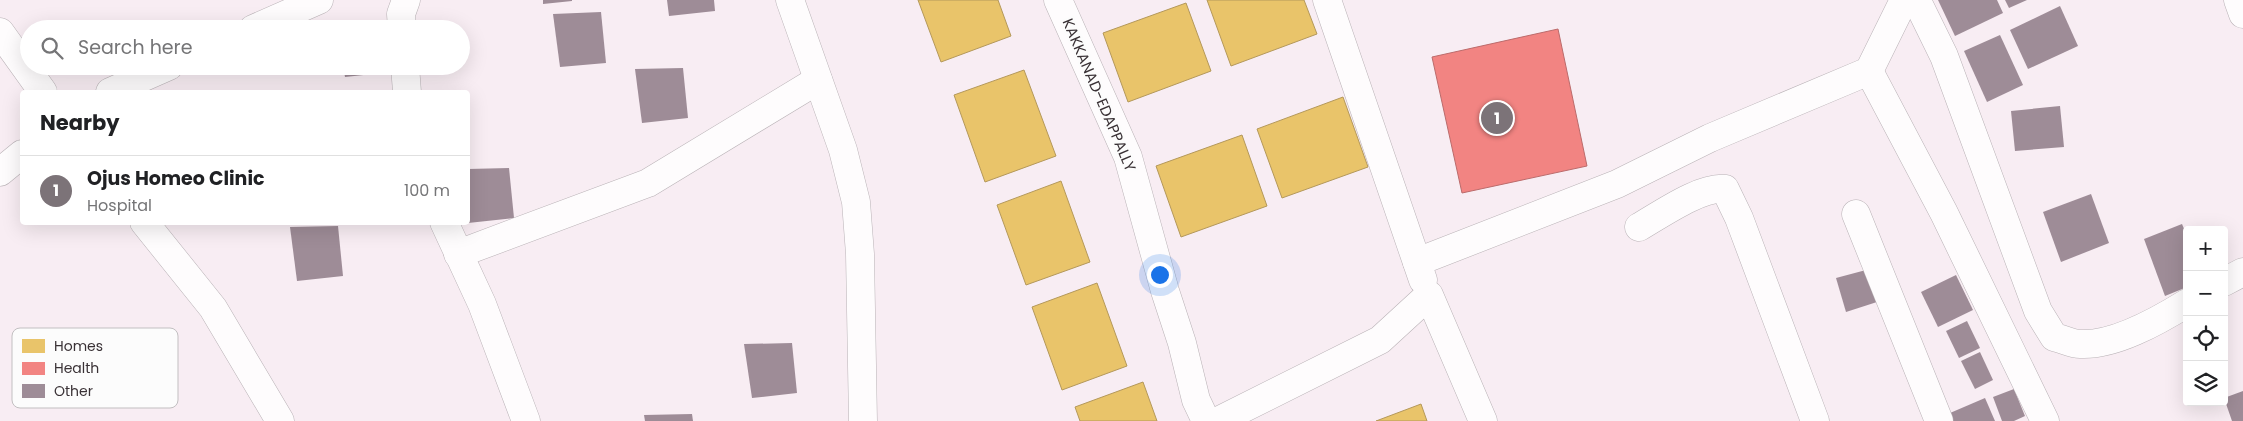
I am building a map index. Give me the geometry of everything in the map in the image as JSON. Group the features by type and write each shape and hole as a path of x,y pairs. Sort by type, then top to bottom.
{"street":[{"path":"273,20 319,0"},
{"path":"401,20 401,14 406,0"},
{"path":"790,0 843,150 856,202 860,254 860,377 863,421"},
{"name":"KAKKANAD-EDAPPALLY","path":"1058,0 1128,157 1165,291 1182,344 1196,400 1206,421"},
{"path":"1327,0 1428,296 1483,421"},
{"path":"1417,262 1617,184 1710,138 1869,70 1904,0"},
{"path":"1914,0 1918,3 1944,56 2038,311 2054,337 2079,344 2102,344 2162,318 2183,305"},
{"path":"2238,0 2243,14"},
{"path":"0,32 20,60"},
{"path":"1869,70 1944,213 2045,421"},
{"path":"31,75 42,90"},
{"path":"115,90 149,75"},
{"path":"405,75 407,90"},
{"path":"458,254 648,184 818,80"},
{"path":"0,172 20,156"},
{"path":"1638,227 1704,192 1718,188 1725,189 1739,218 1815,421"},
{"path":"1856,214 1939,421"},
{"path":"146,225 213,308 280,421"},
{"path":"445,225 482,304 526,421"},
{"path":"2228,280 2243,272"},
{"path":"1218,421 1380,340 1428,296"}],"building: Homes":[{"path":"918,0 998,0 1011,36 941,62"},
{"path":"1207,0 1304,0 1317,34 1231,66"},
{"path":"1186,3 1211,71 1128,102 1103,33"},
{"path":"1024,70 1056,156 985,182 954,95"},
{"path":"1343,97 1368,167 1282,198 1257,129"},
{"path":"1242,135 1267,206 1181,237 1156,166"},
{"path":"1061,181 1090,262 1026,285 997,205"},
{"path":"1097,283 1127,366 1062,390 1032,307"},
{"path":"1143,382 1157,421 1080,421 1075,407"},
{"path":"1421,404 1427,421 1376,421"}],"building: Health":[{"path":"1558,29 1587,166 1462,193 1432,57"}],"building: Other":[{"path":"543,0 572,0 572,1 543,4"},
{"path":"667,0 714,0 715,11 669,16"},
{"path":"1938,0 1997,0 2003,13 1955,36"},
{"path":"2005,0 2027,0 2009,8"},
{"path":"2060,6 2078,46 2028,69 2010,30"},
{"path":"601,12 606,63 560,67 553,14"},
{"path":"2000,35 2023,85 1987,102 1964,51"},
{"path":"683,68 688,118 642,123 635,69"},
{"path":"345,75 363,75 345,77"},
{"path":"2060,106 2064,147 2015,151 2011,111"},
{"path":"509,168 514,218 470,223 470,169"},
{"path":"2091,194 2109,243 2061,262 2043,212"},
{"path":"2182,224 2183,289 2165,296 2144,239"},
{"path":"338,226 343,276 297,281 290,227"},
{"path":"1866,270 1877,302 1846,312 1836,278"},
{"path":"1956,275 1973,310 1938,327 1921,292"},
{"path":"1967,321 1980,348 1959,358 1946,331"},
{"path":"792,343 797,393 752,398 744,344"},
{"path":"1980,352 1993,380 1975,389 1961,361"},
{"path":"2014,389 2025,416 2014,421 2002,421 1993,397"},
{"path":"2243,391 2243,421 2232,421 2227,406 2228,397"},
{"path":"1985,398 1995,421 1945,421 1943,416"},
{"path":"692,414 693,421 645,421 644,415"}],"place":[{"name":"Ojus Homeo Clinic","path":"1497,118"}]}
